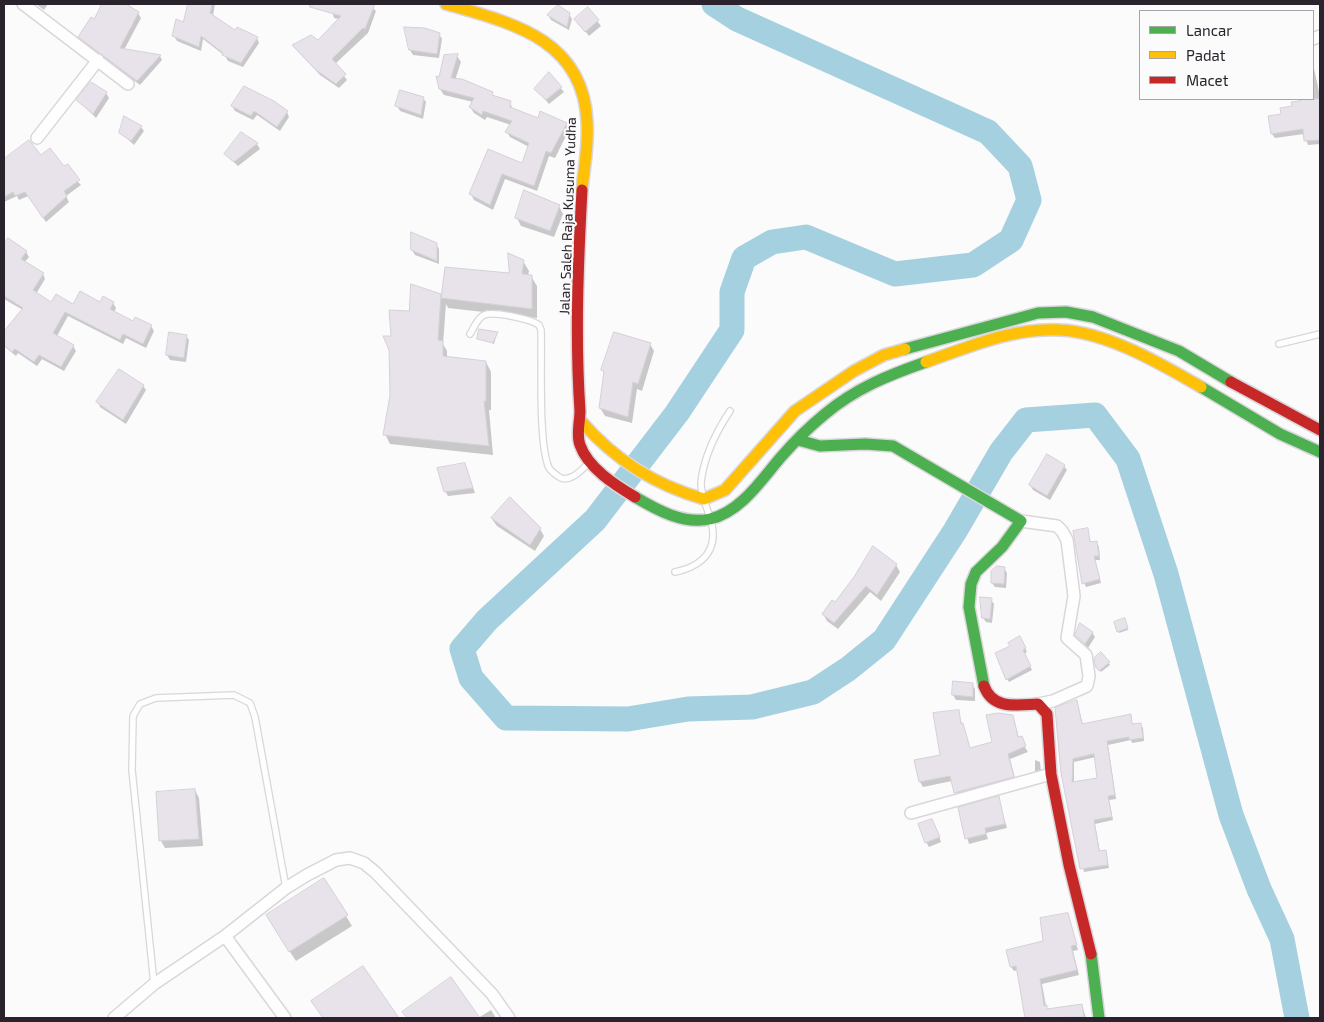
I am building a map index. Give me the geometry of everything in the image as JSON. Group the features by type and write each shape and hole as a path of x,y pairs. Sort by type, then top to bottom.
{"street":[{"path":"23,4 128,84"},
{"name":"Jalan Saleh Raja Kusuma Yudha","path":"446,4 502,21 536,36 562,54 577,79 587,111 582,190 578,365 581,421 577,438 579,445 605,476 652,507 683,518 709,519 735,508 752,492 783,454 798,440 843,399 869,383 976,344 1018,332 1053,329 1080,332 1136,353 1320,452"},
{"path":"37,138 98,60"},
{"path":"581,421 594,437 623,462 661,486 704,499 726,490 795,411 862,367 884,355 1038,313 1066,312 1092,317 1179,352 1276,408 1320,430"},
{"path":"798,440 820,446 865,444 893,446 1021,521 1056,526 1062,531 1067,540 1074,596 1067,638 1086,655 1087,686 1053,701 1038,704 1012,705 996,702 988,697 983,683 969,608 971,584 976,572 1002,547 1021,521"},
{"path":"1038,704 1047,714 1051,774 1069,866 1094,962 1100,1018"},
{"path":"911,813 1051,774"},
{"path":"114,1018 154,984 225,936 286,888 336,860 350,858 364,863 492,994 509,1018"},
{"path":"225,936 285,1018"}],"lane":[{"path":"470,334 477,321 484,315 493,313 539,324 541,330 544,444 550,469 565,478 573,476 591,461"},
{"path":"1279,344 1320,334"},
{"path":"676,572 691,569 707,556 713,535 701,483 714,435 730,411"},
{"path":"154,984 132,770 133,716 140,704 156,698 234,694 250,703 255,717 286,888"}],"building":[{"path":"102,4 126,4 139,12 120,48 161,55 137,81 78,37 91,17 94,19"},
{"path":"188,4 212,4 210,13 235,30 237,27 258,37 241,63 222,55 223,53 201,36 199,47 172,36 176,19 183,22"},
{"path":"310,4 375,4 365,29 363,28 332,59 346,74 336,84 316,70 292,45 311,35 318,40 341,16 310,7"},
{"path":"558,5 570,13 567,27 547,15"},
{"path":"588,7 599,20 585,32 574,19"},
{"path":"404,27 425,28 440,33 437,54 409,50"},
{"path":"458,54 451,78 462,79 493,92 492,95 511,101 510,107 538,118 540,111 567,123 551,153 546,151 534,186 502,174 490,205 469,194 488,149 522,163 529,143 505,132 512,121 483,111 482,115 469,107 474,98 439,89 436,76 439,77 444,55"},
{"path":"549,72 562,87 546,100 534,89"},
{"path":"91,82 107,92 93,114 76,100"},
{"path":"244,86 274,101 288,111 277,127 254,111 251,116 231,106"},
{"path":"400,90 424,97 421,115 395,106"},
{"path":"1320,99 1320,140 1304,141 1303,129 1271,134 1268,116 1281,114 1280,108 1292,106 1291,102"},
{"path":"124,116 142,126 131,141 119,133"},
{"path":"241,132 258,143 234,162 224,154"},
{"path":"29,140 41,155 50,148 64,166 68,164 80,180 64,191 67,196 43,218 25,192 15,196 13,192 4,197 4,159"},
{"path":"524,190 560,205 550,231 515,218"},
{"path":"411,232 437,243 437,261 411,250"},
{"path":"8,238 27,251 21,259 44,273 33,290 51,302 56,294 73,304 80,291 100,302 103,296 114,302 110,309 133,321 135,317 152,325 143,344 123,334 120,340 65,312 53,333 74,345 61,367 39,355 34,362 15,349 12,352 4,345 4,331 23,308 4,296 4,244"},
{"path":"508,253 524,260 522,274 532,275 532,309 441,298 445,267 509,273"},
{"path":"411,284 441,294 438,340 443,341 443,356 486,361 486,401 484,401 489,446 383,435 390,395 389,350 383,336 391,336 389,310 409,311"},
{"path":"479,329 498,332 493,343 477,339"},
{"path":"169,332 187,335 184,358 166,355"},
{"path":"614,332 651,343 638,384 633,382 628,417 599,408 604,371 601,370"},
{"path":"119,369 144,385 123,420 96,402"},
{"path":"1047,454 1065,465 1047,496 1029,485"},
{"path":"465,463 473,488 444,492 437,468"},
{"path":"510,497 541,528 530,545 491,518"},
{"path":"1088,528 1090,542 1097,541 1099,556 1094,556 1100,579 1082,584 1073,531"},
{"path":"873,546 897,564 877,595 866,586 834,623 822,614 832,600 835,602 854,577"},
{"path":"997,566 1005,567 1004,584 991,583 991,571"},
{"path":"980,597 992,598 990,619 982,618"},
{"path":"1125,618 1128,628 1117,632 1114,622"},
{"path":"1080,623 1093,632 1085,644 1075,635"},
{"path":"1020,636 1026,648 1023,650 1031,666 1006,680 995,653 1010,646 1008,643"},
{"path":"1101,652 1110,662 1099,671 1095,666 1094,658"},
{"path":"953,681 973,683 973,697 952,695"},
{"path":"1077,700 1082,724 1131,714 1132,724 1141,723 1143,738 1129,740 1129,737 1107,741 1115,795 1108,796 1112,817 1094,820 1099,851 1106,850 1108,865 1080,869 1061,773 1055,708","holes":["1094,754 1097,778 1072,782 1073,759"]},
{"path":"959,710 961,724 963,723 970,748 992,742 986,715 998,713 1013,715 1018,737 1022,736 1026,746 1008,754 1014,777 954,793 950,776 919,782 914,760 940,755 933,713"},
{"path":"195,789 199,839 159,841 156,792"},
{"path":"999,796 1005,824 985,828 986,834 965,839 958,808"},
{"path":"932,819 940,837 925,843 918,824"},
{"path":"324,878 348,915 289,952 266,915"},
{"path":"1068,913 1077,945 1071,946 1077,970 1040,979 1044,1006 1047,1005 1047,1009 1082,1004 1084,1017 1025,1018 1016,966 1010,967 1006,950 1043,941 1040,918"},
{"path":"363,966 399,1018 323,1018 311,1001"},
{"path":"451,977 480,1018 407,1018 402,1012"}],"waterway":[{"path":"714,4 737,19 988,132 1020,166 1029,200 1011,240 973,265 895,274 806,237 772,242 744,258 732,292 732,330 677,413 595,520 487,620 462,649 471,678 506,718 628,719 688,709 752,707 813,692 848,669 884,640 955,531 1001,452 1026,420 1095,415 1128,459 1166,574 1231,815 1259,889 1282,939 1297,1018"}],"traffic: fast":[{"path":"905,349 1038,313 1066,312 1093,317 1179,351 1231,382"},
{"path":"635,497 671,515 690,520 710,519 721,515 732,509 750,494 797,440 813,424 837,405 873,383 926,362"},
{"path":"1201,387 1280,434 1320,452"},
{"path":"798,440 820,446 865,444 893,446 1021,521 1002,547 976,572 971,584 969,607 984,686"},
{"path":"1091,954 1099,1018"}],"traffic: slow":[{"path":"446,4 495,19 519,28 540,39 558,53 573,71 582,93 587,121 587,147 582,190"},
{"path":"926,362 992,339 1026,332 1060,330 1078,332 1115,343 1151,359 1201,387"},
{"path":"581,421 608,448 636,469 668,486 704,499 725,490 795,411 854,371 884,355 905,349"}],"traffic: jam":[{"path":"582,190 578,301 579,441 589,461 603,475 635,497"},
{"path":"1231,382 1320,430"},
{"path":"984,686 988,694 999,703 1014,705 1038,704 1047,714 1051,774 1069,865 1091,954"}]}
